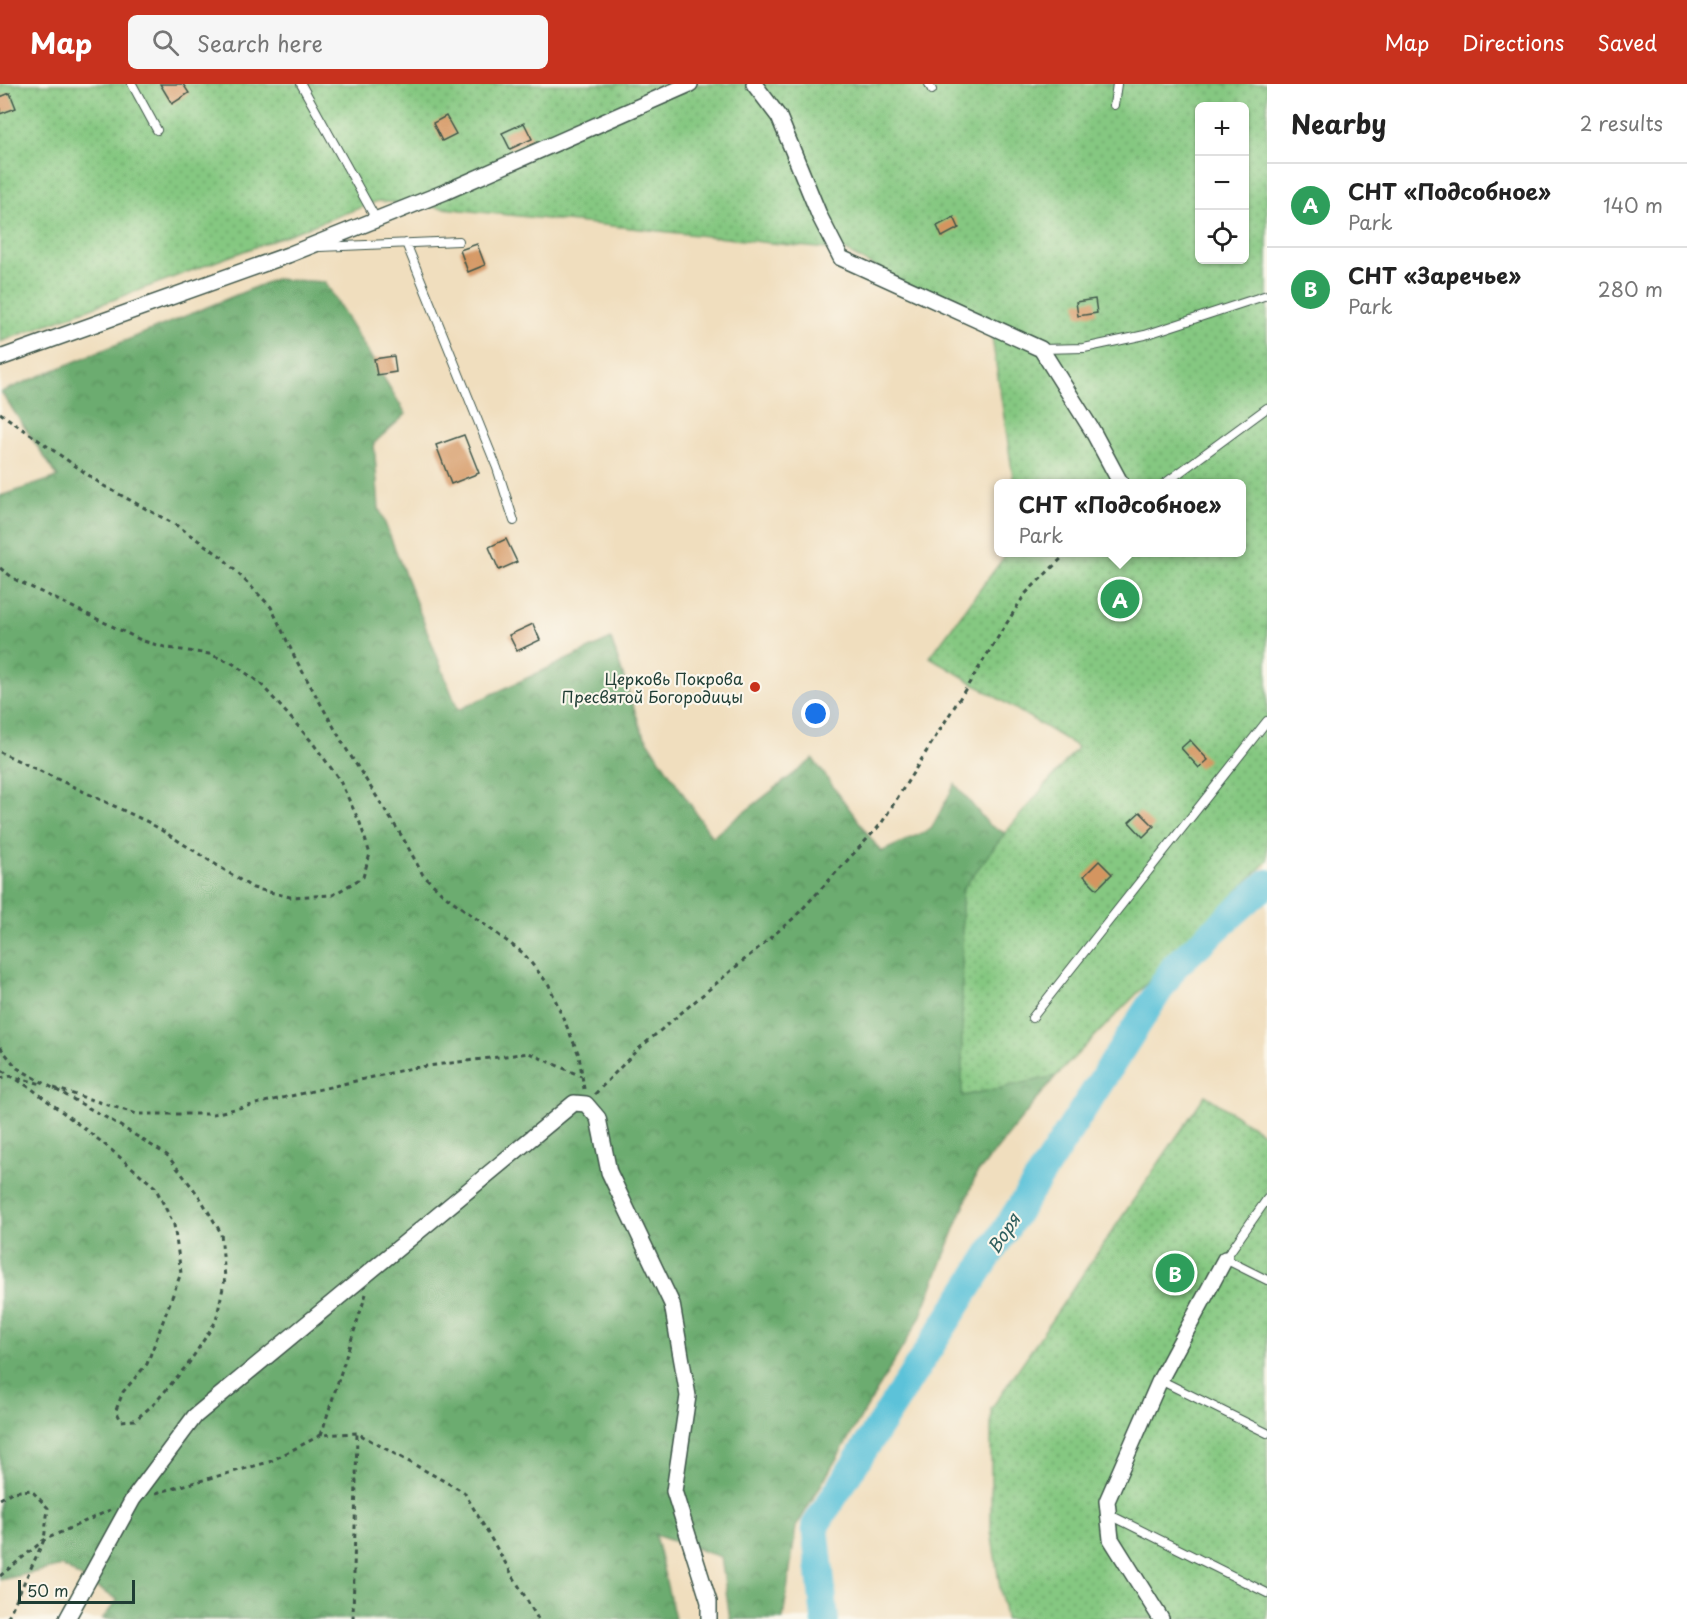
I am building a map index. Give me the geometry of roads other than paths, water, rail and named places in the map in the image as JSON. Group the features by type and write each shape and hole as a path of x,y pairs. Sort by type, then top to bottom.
{"street":[{"path":"0,358 307,247 690,84"},
{"path":"754,84 779,117 820,217 841,258 1041,349 1092,430 1119,479"},
{"path":"67,1619 133,1499 195,1416 574,1103 586,1104 598,1118 609,1172 672,1304 688,1396 674,1491 709,1602 709,1619"},
{"path":"1161,1619 1111,1539 1107,1501 1160,1380 1225,1259"}],"lane":[{"path":"132,84 157,130"},
{"path":"301,84 376,219"},
{"path":"1114,105 1117,84"},
{"path":"307,247 459,241"},
{"path":"406,243 497,468 514,521"},
{"path":"1041,349 1084,348 1146,335 1267,295"},
{"path":"1169,479 1267,408"},
{"path":"1032,1018 1267,721"},
{"path":"1267,1198 1225,1259 1267,1280"},
{"path":"1160,1380 1267,1433"},
{"path":"1108,1514 1267,1593"}],"waterway":[{"name":"Воря","path":"825,1619 815,1526 1175,966 1267,883"}],"place":[{"name":"СНТ «Подсобное»","path":"1120,599"},
{"name":"Церковь Покрова Пресвятой Богородицы","path":"755,687"},
{"name":"СНТ «Заречье»","path":"1175,1273"}]}
